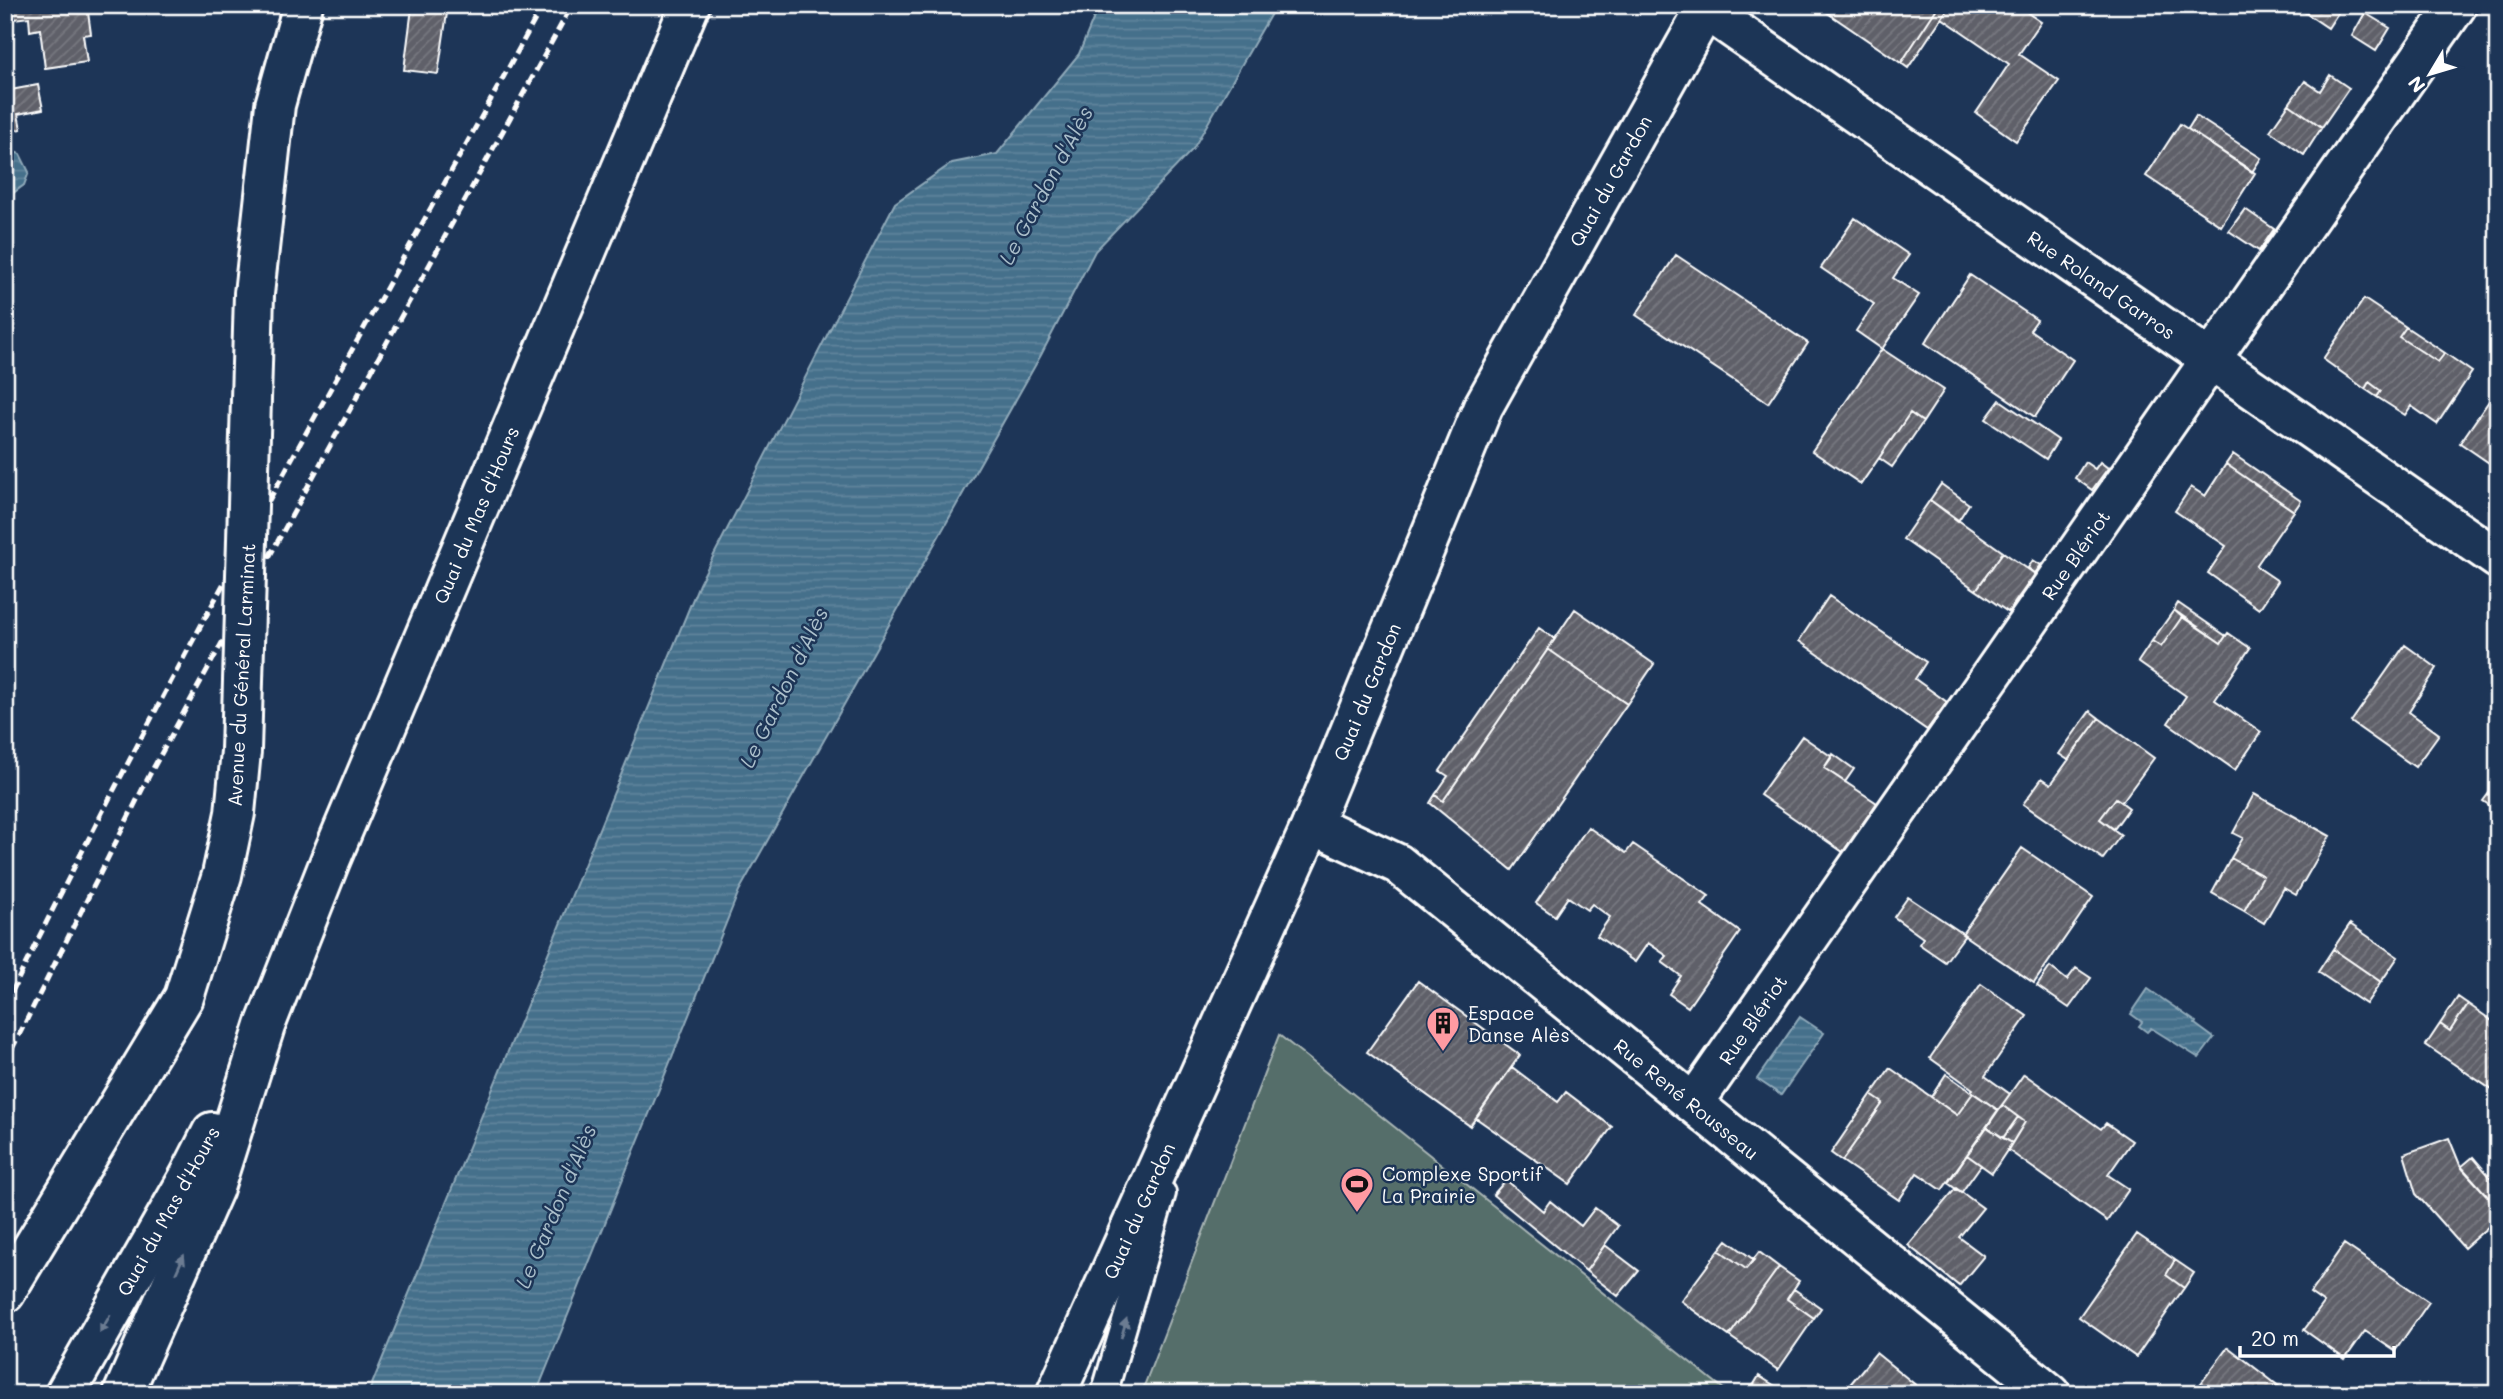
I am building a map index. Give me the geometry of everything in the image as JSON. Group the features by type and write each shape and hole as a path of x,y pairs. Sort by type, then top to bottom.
{"street":[{"name":"Avenue du Général Larminat","path":"5,1293 184,997 222,875 234,813 241,751 254,294 275,105 303,5"},
{"name":"Quai du Mas d'Hours","path":"123,1394 214,1188 265,1026 335,848 690,5"},
{"name":"Rue Blériot","path":"1694,1103 2457,5"},
{"name":"Rue Roland Garros","path":"1707,7 2498,559"},
{"name":"Quai du Gardon","path":"1056,1394 1312,824 1483,407 1707,7"},
{"name":"Rue René Rousseau","path":"1312,824 1398,864 2051,1394"},
{"name":"Quai du Mas d'Hours","path":"65,1394 189,1177 265,1026"}],"lane":[{"path":"1104,1394 1194,1083"}],"green space":[{"name":"Complexe Sportif La Prairie","path":"1279,1035 1730,1394 1141,1394"}],"water":[{"name":"Le Gardon d'Alès","path":"1099,5 1276,5 1193,149 1095,251 1041,355 739,891 536,1394 368,1394 699,584 895,203 952,163 997,154 1079,54"},
{"path":"5,151 20,154 29,172 24,185 12,194 5,209"},
{"path":"2148,989 2196,1022 2195,1024 2214,1038 2199,1058 2151,1028 2147,1032 2139,1026 2142,1022 2131,1014"},
{"path":"1800,1017 1824,1033 1781,1095 1757,1079"}],"building":[{"path":"5,5 87,5 91,34 83,35 87,62 45,68 40,29 30,31 29,17 5,20"},
{"path":"1816,5 1939,5 1901,63"},
{"path":"1939,5 1949,7 1908,68 1901,63"},
{"path":"1950,5 2016,5 2041,22 2019,54 2059,81 2016,141 1976,113 2009,64 1942,18"},
{"path":"2294,5 2343,5 2328,28"},
{"path":"412,8 447,13 438,74 404,70"},
{"path":"2365,13 2390,28 2376,51 2352,36"},
{"path":"2330,75 2349,88 2322,127 2289,104 2305,81 2320,91"},
{"path":"38,85 43,109 18,114 21,129 5,132 5,91"},
{"path":"2289,104 2322,127 2304,155 2270,131"},
{"path":"2196,116 2261,158 2252,172 2188,129"},
{"path":"2180,124 2255,173 2221,226 2146,176"},
{"path":"2245,209 2274,229 2259,251 2229,231"},
{"path":"1855,218 1909,255 1893,278 1919,295 1882,349 1856,331 1874,304 1821,268"},
{"path":"1676,255 1808,343 1768,403 1636,315"},
{"path":"1970,275 2037,320 2030,330 2073,360 2035,417 1925,343"},
{"path":"2364,299 2406,327 2399,337 2438,362 2445,353 2472,372 2437,424 2411,406 2405,415 2377,397 2381,391 2369,382 2365,389 2323,359"},
{"path":"2406,327 2445,353 2438,362 2399,337"},
{"path":"1882,349 1944,390 1923,422 1910,413 1861,484 1812,451"},
{"path":"2369,382 2381,391 2377,397 2365,389"},
{"path":"2498,388 2498,469 2460,443"},
{"path":"2000,400 2058,440 2046,459 1986,419"},
{"path":"1910,413 1923,422 1892,467 1879,458"},
{"path":"2233,454 2301,501 2294,511 2226,464"},
{"path":"2085,462 2095,469 2100,462 2108,468 2092,490 2075,478"},
{"path":"2226,464 2294,511 2256,566 2278,581 2259,609 2208,573 2226,546 2175,511 2191,487 2205,496"},
{"path":"1941,484 1969,504 1958,521 1930,500"},
{"path":"1930,500 2003,552 1976,590 1903,539"},
{"path":"2003,552 2035,574 2008,612 1976,590"},
{"path":"2033,560 2041,565 2035,573 2028,568"},
{"path":"1829,596 1926,662 1915,679 1947,702 1927,730 1799,641"},
{"path":"2178,603 2226,636 2221,643 2174,610"},
{"path":"1575,609 1654,664 1627,704 1548,649"},
{"path":"2174,610 2182,617 2161,647 2152,641"},
{"path":"2182,617 2221,643 2228,633 2250,648 2215,700 2261,732 2235,770 2168,723 2186,696 2138,662 2152,641 2161,647"},
{"path":"1539,628 1555,639 1443,801 1435,795 1448,776 1440,771"},
{"path":"2405,645 2437,668 2409,712 2439,734 2415,767 2351,722"},
{"path":"1548,649 1627,704 1512,870 1430,803 1435,795 1443,801"},
{"path":"2090,711 2099,718 2068,760 2059,754"},
{"path":"2099,718 2154,758 2122,802 2116,798 2100,819 2121,835 2103,859 2023,804 2042,778 2051,784"},
{"path":"1802,736 1832,757 1824,768 1877,803 1843,852 1760,795"},
{"path":"1833,754 1854,769 1845,782 1824,768"},
{"path":"2498,781 2498,811 2483,801"},
{"path":"2254,794 2330,836 2296,895 2284,888 2264,923 2244,911 2263,876 2231,858 2243,838 2233,833"},
{"path":"2116,798 2129,808 2114,829 2100,819"},
{"path":"1588,827 1626,853 1633,844 1709,896 1702,905 1740,932 1688,1007 1669,994 1681,976 1662,962 1667,956 1648,943 1635,962 1597,936 1610,917 1592,904 1587,910 1568,897 1555,916 1536,903"},
{"path":"2022,848 2093,897 2034,983 1962,934"},
{"path":"2231,858 2263,876 2244,911 2212,893"},
{"path":"1908,897 1965,935 1945,962 1919,944 1923,938 1894,917"},
{"path":"2350,924 2398,957 2381,982 2333,949"},
{"path":"2333,949 2381,982 2366,1004 2318,972"},
{"path":"2050,967 2067,980 2076,968 2091,978 2069,1008 2037,986"},
{"name":"Espace Danse Alès","path":"1418,981 1520,1055 1470,1126 1367,1052"},
{"path":"1981,984 2027,1016 1985,1076 2010,1094 1998,1110 1930,1058"},
{"path":"2458,997 2468,1004 2450,1031 2440,1024"},
{"path":"2468,1004 2498,1025 2498,1094 2426,1045 2440,1024 2450,1031"},
{"path":"1512,1067 1558,1102 1566,1092 1612,1127 1570,1184 1476,1118"},
{"path":"1890,1068 1957,1115 1973,1093 1998,1110 1942,1190 1917,1173 1899,1200 1842,1161 1883,1103 1871,1095"},
{"path":"1946,1074 1973,1093 1957,1115 1931,1097"},
{"path":"2024,1074 2101,1129 2106,1123 2132,1141 2108,1175 2129,1189 2107,1221 2008,1150 2025,1122 2002,1105"},
{"path":"1871,1095 1883,1103 1842,1161 1831,1153"},
{"path":"2002,1105 2018,1117 2003,1138 1987,1127"},
{"path":"2018,1117 2025,1122 2012,1143 2003,1138"},
{"path":"1987,1127 2012,1143 1992,1173 1967,1155"},
{"path":"2449,1138 2460,1165 2498,1208 2498,1218 2464,1248 2416,1194 2404,1154"},
{"path":"1967,1155 1981,1165 1961,1193 1948,1183"},
{"path":"2473,1157 2498,1186 2498,1208 2461,1167"},
{"path":"1506,1180 1543,1211 1550,1201 1581,1226 1595,1208 1618,1226 1586,1271 1493,1195"},
{"path":"1956,1188 1983,1208 1959,1237 1984,1256 1959,1286 1908,1245"},
{"path":"2137,1234 2175,1260 2166,1275 2184,1288 2136,1357 2079,1317"},
{"path":"1727,1240 1754,1260 1746,1269 1719,1250"},
{"path":"2344,1244 2429,1302 2395,1351 2365,1331 2345,1359 2304,1330 2324,1303 2310,1293"},
{"path":"1605,1245 1639,1271 1618,1296 1586,1271"},
{"path":"1719,1250 1746,1269 1759,1252 1779,1267 1729,1336 1681,1301"},
{"path":"2175,1260 2194,1273 2184,1288 2166,1275"},
{"path":"1779,1267 1799,1281 1787,1299 1814,1318 1778,1370 1729,1336"},
{"path":"1794,1289 1821,1308 1814,1318 1787,1299"},
{"path":"2228,1347 2289,1394 2193,1394"},
{"path":"1876,1353 1923,1391 1921,1394 1842,1394"},
{"path":"1759,1376 1788,1394 1748,1394"}],"railway":[{"path":"5,1006 200,627 543,5"},
{"path":"5,1063 150,774 572,5"}],"place":[{"name":"Espace Danse Alès","path":"1443,1053"},
{"name":"Complexe Sportif La Prairie","path":"1357,1214"}]}
